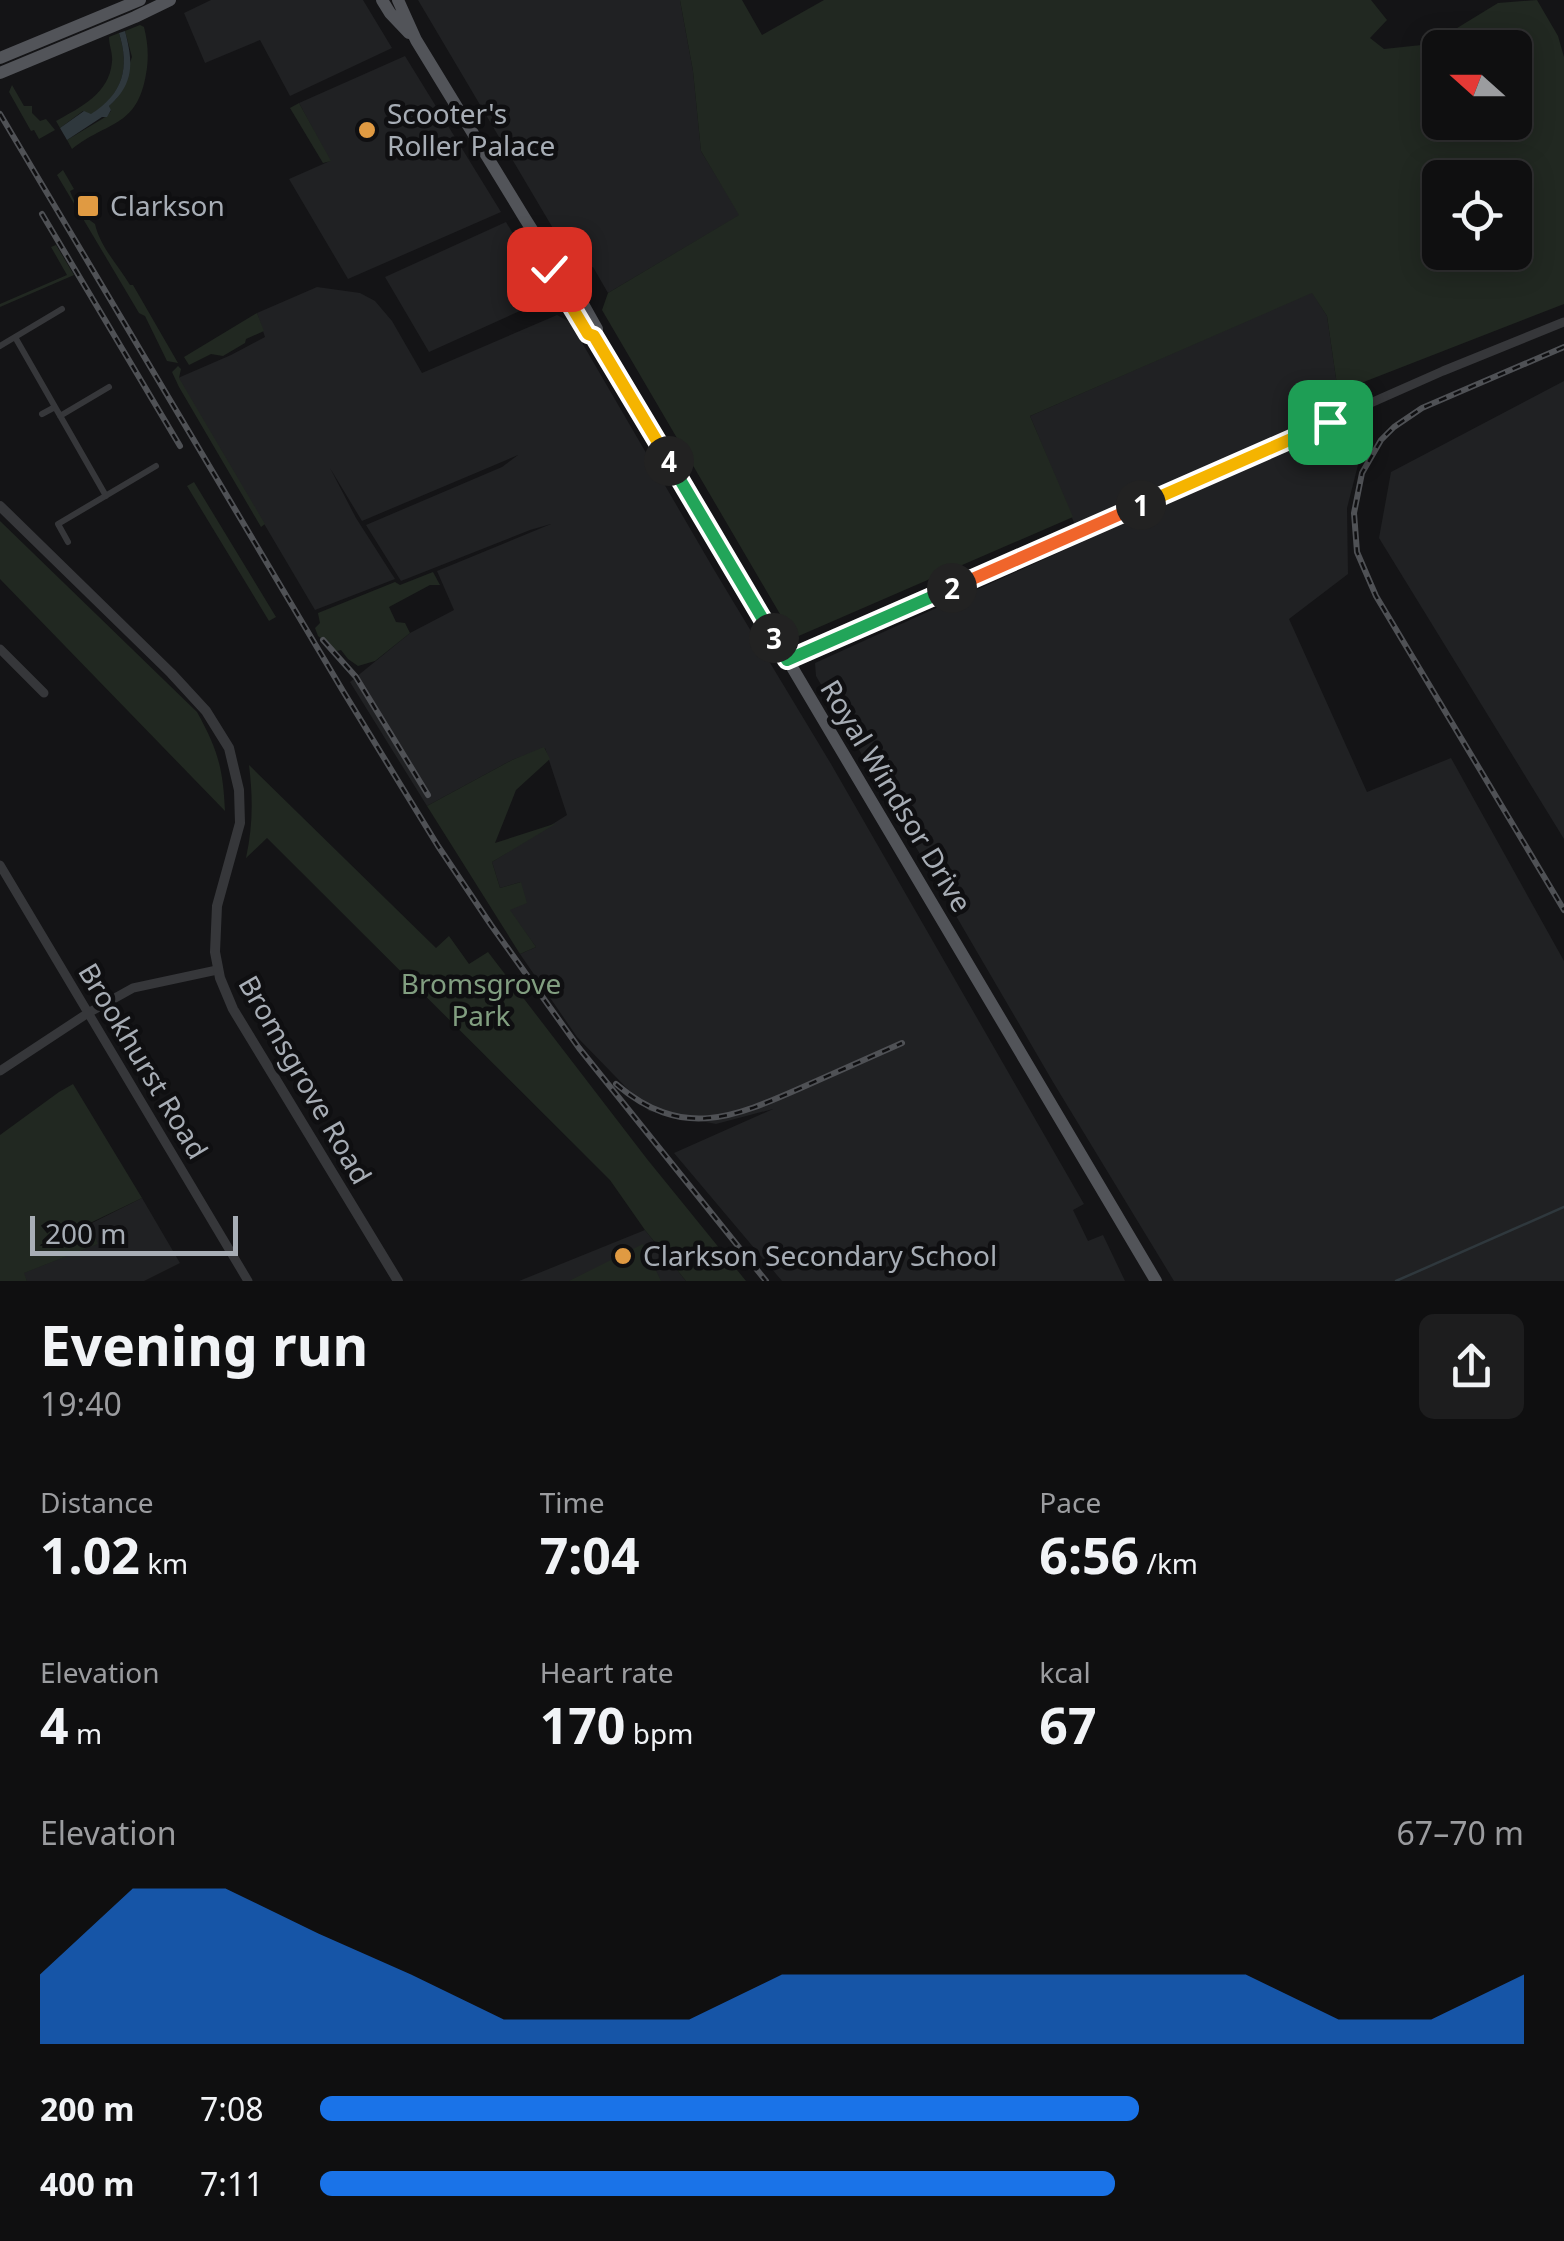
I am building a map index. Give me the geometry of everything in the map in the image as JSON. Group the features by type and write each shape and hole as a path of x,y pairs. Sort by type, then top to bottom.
{"main road":[{"path":"0,73 135,7 170,0"},
{"name":"Royal Windsor Drive","path":"382,0 416,40"},
{"name":"Royal Windsor Drive","path":"398,0 416,40 551,260 549,269 588,334 594,336 1156,1281"},
{"path":"0,58 104,23"}],"street":[{"path":"0,346 62,309"},
{"path":"787,660 1443,371 1564,322"},
{"path":"15,337 106,496"},
{"path":"60,416 109,387"},
{"path":"42,414 55,407"},
{"path":"68,542 58,524 156,466"},
{"name":"Bromsgrove Road","path":"0,506 194,698 229,748 239,790 240,823 217,906 217,970 234,1010 398,1281"},
{"path":"0,648 44,693"},
{"path":"0,669 9,658"},
{"name":"Brookhurst Road","path":"0,864 248,1281"},
{"path":"0,1070 133,988 217,970"}],"shaded area":[{"path":"211,0 363,0 392,48 290,96 260,40 205,63 184,13"},
{"path":"418,0 680,0 693,71 701,151 740,215 608,293 593,267 580,274"},
{"path":"125,31 130,72 124,89 109,106 107,117 67,140 60,128 84,111 91,114 117,89 124,58 119,33"},
{"path":"405,56 501,212 348,279 289,179 330,161 299,103"},
{"path":"506,222 546,289 542,301 429,352 385,277"},
{"path":"317,287 360,293 375,301 392,321 422,373 557,315 570,322 1084,1204 1073,1210 1088,1241 1103,1235 1125,1281 782,1281 674,1153 773,1109 716,1124 649,1111 577,1037 520,954 536,947 509,910 521,882 500,888 492,862 567,815 545,748 512,760 427,806 350,682 410,633 454,610 437,571 551,524 401,581 366,525 502,467 518,455 362,521 330,468 395,579 315,610 178,378 265,337 257,313"},
{"path":"1312,292 1327,316 1338,392 1369,422 1347,508 1348,574 1289,619 1367,792 1451,758 1564,961 1564,1281 1174,1281 816,676 815,663 1082,542 1030,416"},
{"path":"1564,381 1564,839 1379,538 1391,472"},
{"path":"142,1198 180,1263 144,1281 27,1281 23,1273 97,1244 90,1224"},
{"name":"Clarkson Secondary School","path":"645,1230 686,1281 519,1281"}],"green space":[{"path":"680,0 742,0 762,35 824,0 1371,0 1387,20 1370,38 1384,49 1422,45 1422,140 1532,140 1532,30 1454,30 1498,3 1537,0 1558,36 1564,57 1564,304 1338,392 1327,316 1312,293 1030,416 1073,517 794,638 602,310 608,293 739,215 701,151 693,71"},
{"path":"144,27 148,62 136,105 119,121 72,149 67,140 111,111 109,106 117,98 132,57 125,31"},
{"path":"119,33 124,58 117,89 91,115 83,111 60,128 56,121 92,98 106,83 112,62 109,37"},
{"path":"12,85 24,106 32,106 32,113 40,121 46,119 55,130 39,139 31,131 9,92"},
{"path":"299,103 331,161 323,163 290,108"},
{"path":"63,170 74,189 70,191 77,205 95,224 105,248 133,285 178,363 167,361 145,316 139,313 57,175"},
{"path":"56,245 74,275 0,307 67,275 51,247"},
{"path":"257,313 264,331 223,356 211,354 189,365 184,357"},
{"path":"178,366 179,378 265,524 261,527 179,387 172,372"},
{"path":"194,482 276,617 269,621 187,486"},
{"path":"0,521 197,712 218,760 225,811 0,579"},
{"path":"433,572 440,585 430,585 389,607 396,622 405,623 410,633 375,661 358,666 318,636 318,613 395,582 400,585"},
{"path":"544,747 550,759 516,790 495,843 557,823 492,862 500,888 521,882 527,903 510,910 536,947 520,954 427,806"},
{"name":"Bromsgrove Park","path":"249,765 436,948 449,936 469,964 488,952 746,1281 686,1281 610,1180 267,838 246,858 252,812"},
{"path":"73,1084 142,1198 90,1223 98,1244 24,1273 27,1281 0,1281 0,1135"},
{"path":"643,1244 661,1281 569,1281"}],"waterway":[{"path":"1396,1281 1564,1207"}],"railway":[{"path":"0,114 438,846 579,1048 766,1281"},
{"path":"42,214 180,446"},
{"path":"1564,347 1422,408 1394,427 1381,440 1362,473 1354,513 1357,552 1376,596 1564,910"},
{"path":"323,640 356,677 428,795"},
{"path":"616,1084 663,1112 708,1118 778,1098 902,1043"}],"place":[{"name":"Scooter's Roller Palace","path":"367,130"},
{"name":"Clarkson","path":"88,206"},
{"name":"Clarkson Secondary School","path":"623,1256"}],"route":[{"path":"549,269 588,334 594,336 787,660 1330,422"}]}
